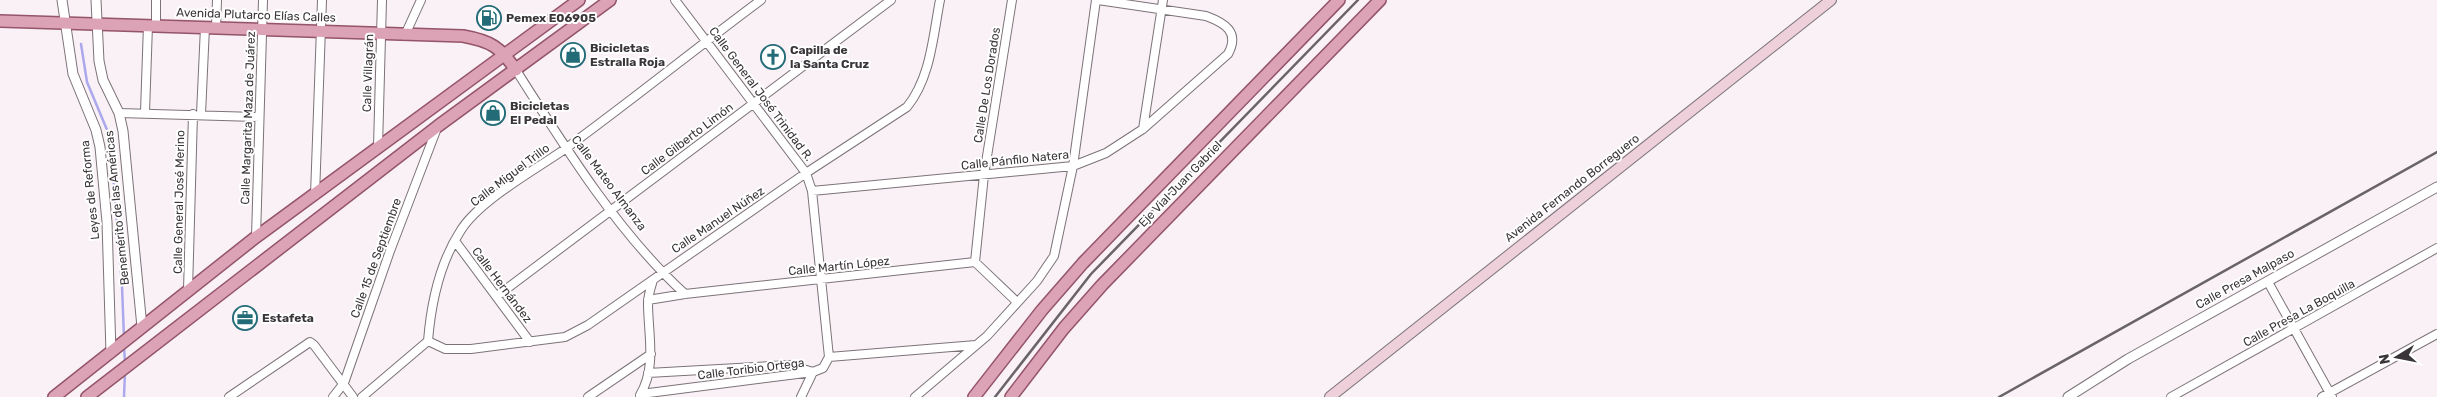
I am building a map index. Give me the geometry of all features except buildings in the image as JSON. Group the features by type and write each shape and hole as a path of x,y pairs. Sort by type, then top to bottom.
{"main road":[{"path":"54,397 256,237 579,0"},
{"path":"87,397 438,126 610,0"},
{"name":"Eje Vial Juan Gabriel","path":"974,397 1042,310 1083,263 1339,0"},
{"name":"Eje Vial Juan Gabriel","path":"1011,397 1064,328 1102,285 1380,0"},
{"name":"Avenida Fernando Borreguero","path":"1330,397 1831,0"},
{"name":"Avenida Plutarco Elías Calles","path":"0,21 210,27 474,38 488,42 505,54"},
{"name":"Calle Mateo Almanza","path":"505,54 516,70"}],"street":[{"name":"Leyes de Reforma","path":"62,0 69,24 73,74 96,130 100,147 107,222 113,352"},
{"name":"Benemérito de las Américas","path":"96,0 94,24 99,61 104,80 119,113 123,131 142,327"},
{"path":"145,112 156,0"},
{"path":"202,114 210,27 217,0"},
{"name":"Calle Margarita Maza de Juárez","path":"256,237 263,0"},
{"path":"315,195 322,0"},
{"name":"Calle Villagrán","path":"378,147 382,0"},
{"path":"405,35 421,0"},
{"name":"Calle General José Trinidad R.","path":"675,0 806,173 812,191 830,357"},
{"name":"Calle Miguel Trillo","path":"428,341 434,295 455,241 466,223 488,204 566,148 761,0"},
{"name":"Calle Gilberto Limón","path":"497,296 891,0"},
{"name":"Calle Manuel Núñez","path":"428,341 445,349 459,349 530,342 565,336 576,332 806,173 907,107 918,94 924,78 940,0"},
{"name":"Calle De Los Dorados","path":"975,262 984,175 1012,0"},
{"path":"915,397 976,346 1017,302 1049,265 1054,256 1073,166 1097,0 1162,4 1143,129"},
{"name":"Calle Pánfilo Natera","path":"812,191 1073,166 1106,152 1143,129 1228,54 1234,40 1232,33 1217,20 1162,4"},
{"name":"Calle Mateo Almanza","path":"516,70 566,148 612,210 661,272 685,294"},
{"path":"119,113 145,112 259,117"},
{"name":"Calle General José Merino","path":"188,290 192,114"},
{"name":"Calle 15 de Septiembre","path":"333,397 344,383 386,260 438,126"},
{"name":"Calle Presa Malpaso","path":"2068,397 2128,359 2437,187"},
{"name":"Calle Hernández","path":"455,241 530,342"},
{"name":"Calle Presa La Boquilla","path":"2172,397 2295,330 2437,248"},
{"path":"975,262 1017,302"},
{"name":"Calle Martín López","path":"648,300 685,294 975,262"},
{"path":"640,395 648,374 651,354 648,300 653,280"},
{"path":"2268,282 2295,330 2328,396 2437,334"},
{"path":"362,397 428,341"},
{"path":"229,397 306,344 312,343 353,397"},
{"path":"830,357 976,346"},
{"path":"588,397 651,354"},
{"name":"Calle Toribio Ortega","path":"640,395 813,372 823,368 830,357"},
{"path":"648,374 790,365 813,372 801,397"}],"waterway":[{"path":"81,44 87,82 110,137 122,286 124,338"},
{"path":"124,346 125,363"},
{"path":"124,397 125,371"}],"railway":[{"path":"995,397 1091,274 1358,0"},
{"path":"1999,397 2437,152"}],"place":[{"name":"Pemex E06905","path":"489,18"},
{"name":"Bicicletas Estralla Roja","path":"573,55"},
{"name":"Capilla de la Santa Cruz","path":"773,57"},
{"name":"Bicicletas El Pedal","path":"493,113"},
{"name":"Estafeta","path":"245,318"}]}
